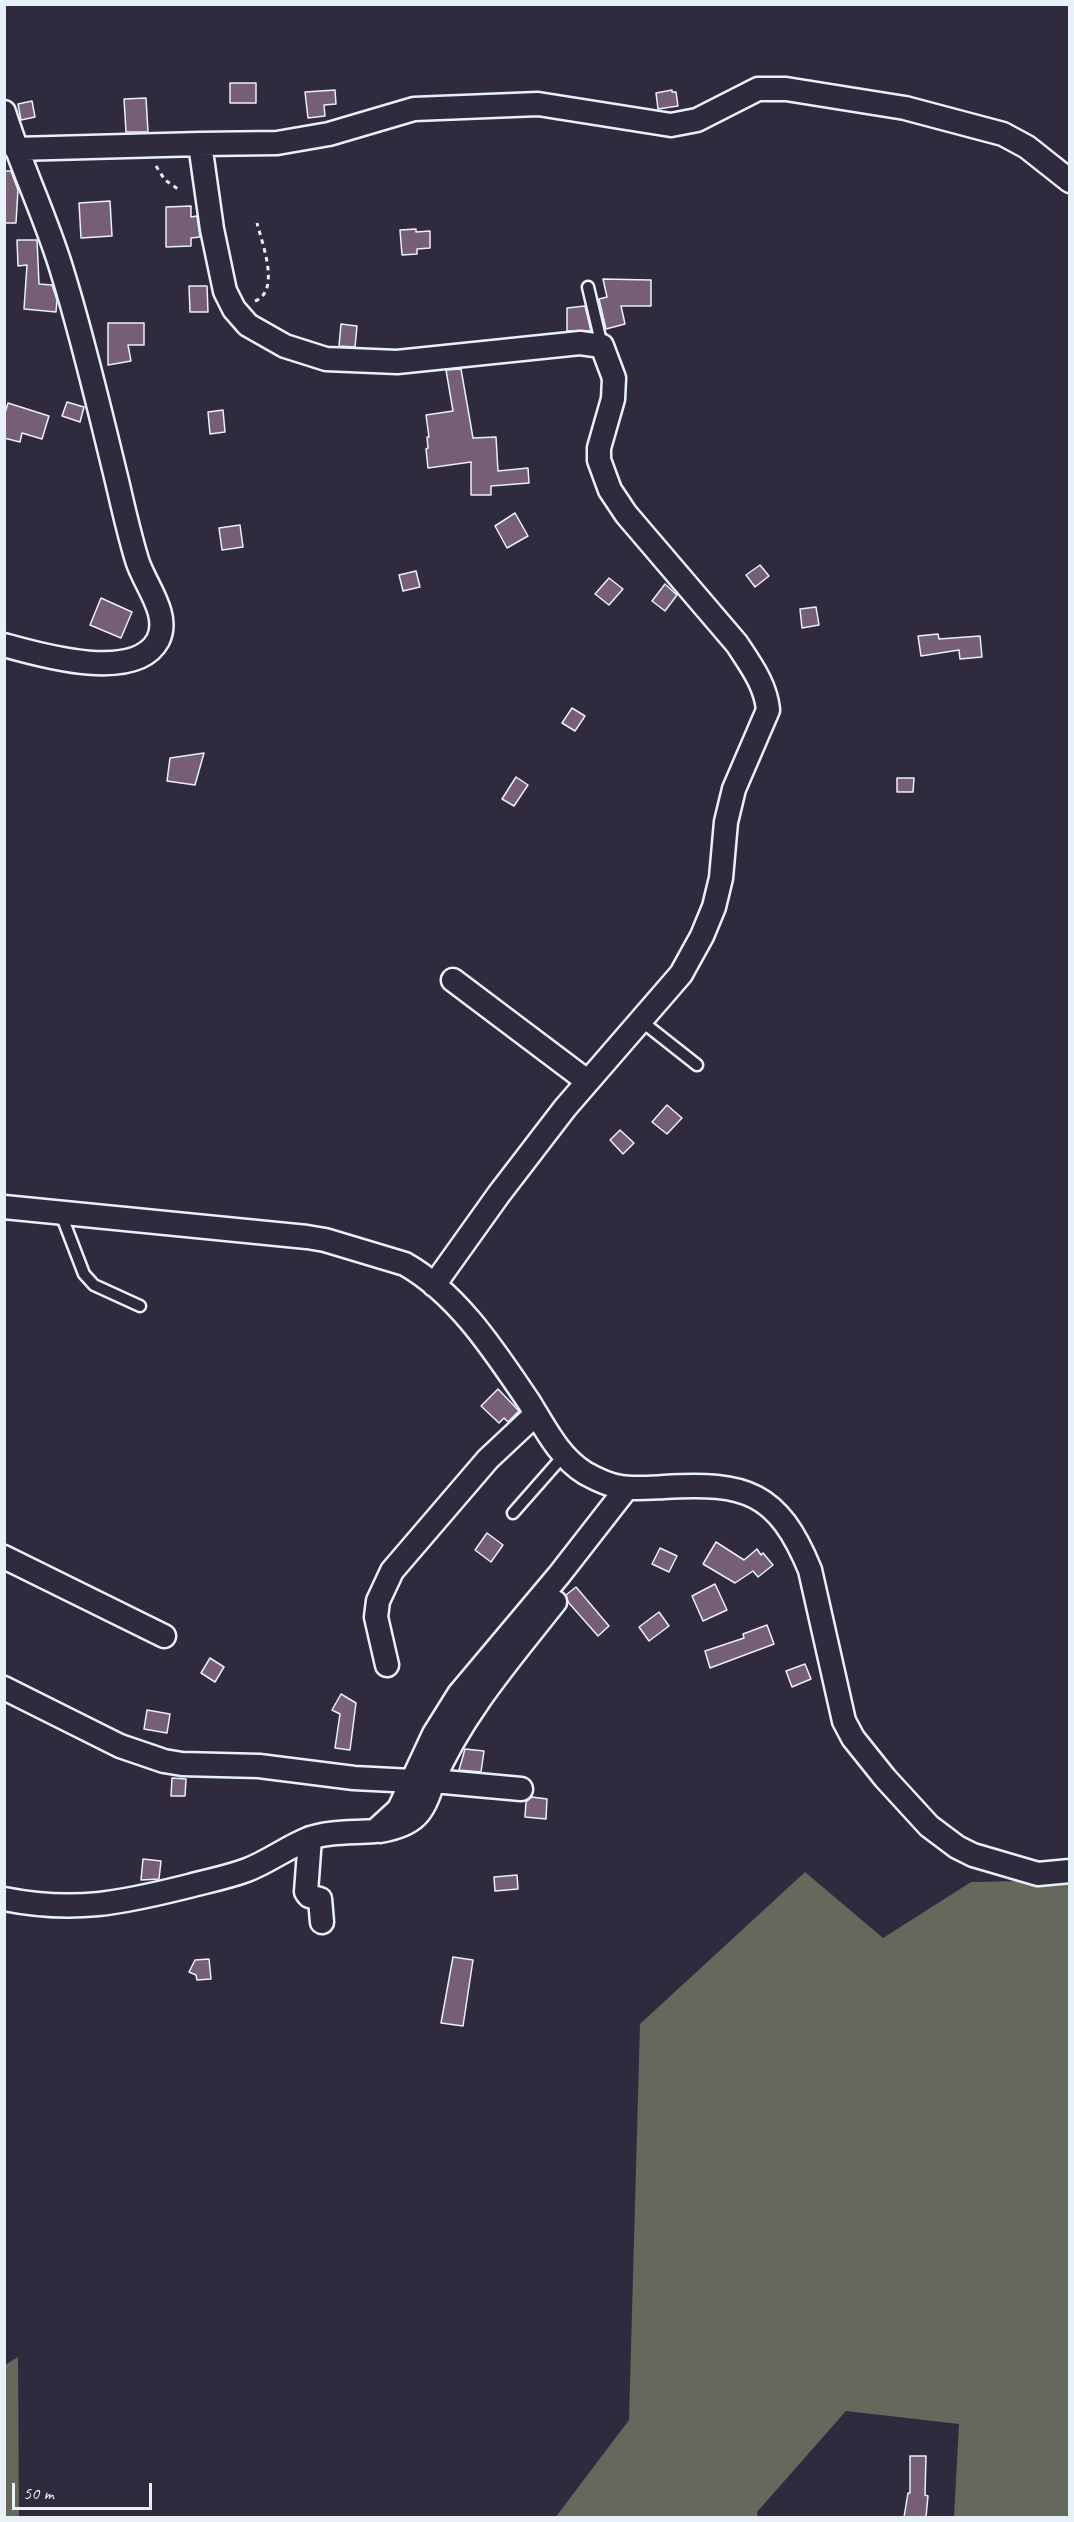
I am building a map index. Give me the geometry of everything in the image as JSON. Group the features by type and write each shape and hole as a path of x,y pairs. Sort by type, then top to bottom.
{"street":[{"path":"16,149 277,143 329,134 414,108 538,104 671,125 697,120 758,89 786,88 904,108 1003,134 1027,147 1070,181"},
{"path":"4,112 63,273 137,561 158,607 162,624 158,641 140,657 119,663 96,665 4,645"},
{"path":"200,144 225,291 234,309 248,325 285,346 326,359 397,362 580,343 602,346 614,378 613,399 598,448 599,460 610,490 626,514 737,644 767,697 768,710 734,789 726,822 721,878 702,936 681,974 587,1081 506,1185 434,1285"},
{"path":"453,980 587,1081"},
{"path":"4,1207 255,1230 325,1240 405,1264 434,1285 463,1312 482,1335 570,1462 598,1480 626,1489 726,1487 763,1499 775,1510 800,1547 810,1570 844,1721 868,1758 929,1826 957,1847 972,1855 1038,1874 1070,1871"},
{"path":"387,1665 376,1617 378,1601 392,1571 488,1459 536,1414"},
{"path":"422,1781 434,1734 459,1694 559,1575 626,1489"},
{"path":"4,1557 164,1636"},
{"path":"4,1899 63,1907 97,1906 244,1871 270,1861 310,1838 329,1834 375,1831 399,1809 422,1781 456,1732 555,1602"},
{"path":"4,1688 120,1746 164,1761 182,1764 259,1766 354,1778 521,1789"},
{"path":"310,1838 306,1892 309,1896 320,1899 322,1922"}],"lane":[{"path":"588,287 602,346"},
{"path":"640,1020 697,1065"},
{"path":"61,1213 84,1274 89,1280 107,1292 140,1306"},
{"path":"513,1513 564,1455"}],"path":[{"path":"149,145 155,165 165,180 181,191"},
{"path":"234,309 260,299 266,293 270,279 257,223"}],"green space":[{"path":"805,1872 883,1938 971,1882 1069,1880 1069,2517 954,2517 959,2424 846,2411 757,2512 758,2517 555,2518 629,2420 640,2024"},
{"path":"18,2357 19,2517 5,2517 5,2365"}],"building":[{"path":"230,83 256,83 256,103 230,103"},
{"path":"335,90 336,104 324,105 325,116 308,118 305,92"},
{"path":"672,90 676,92 678,106 658,109 656,93"},
{"path":"146,98 148,132 126,132 124,99"},
{"path":"32,101 35,117 21,120 18,104"},
{"path":"4,171 11,171 18,190 16,223 4,223"},
{"path":"110,201 112,236 81,238 79,203"},
{"path":"191,206 191,217 197,216 200,237 191,238 191,246 166,247 166,207"},
{"path":"416,229 416,232 430,231 430,248 417,249 417,254 402,255 400,230"},
{"path":"17,240 37,240 39,284 52,285 57,300 56,312 24,309 27,265 18,266"},
{"path":"603,279 651,280 651,306 621,306 625,324 606,329 599,299 607,297"},
{"path":"189,286 207,286 208,312 190,312"},
{"path":"585,306 591,331 567,331 567,308"},
{"path":"108,323 144,323 144,345 128,345 131,361 108,365"},
{"path":"341,324 357,326 355,347 339,346"},
{"path":"461,369 473,438 496,437 498,471 528,468 529,483 491,486 491,495 471,495 471,462 428,468 426,449 428,448 427,437 429,437 426,415 453,411 446,370"},
{"path":"67,402 84,407 80,422 62,416"},
{"path":"8,403 49,416 42,439 22,433 20,442 4,438 4,416"},
{"path":"223,410 225,432 210,434 208,412"},
{"path":"515,513 528,536 507,548 495,526"},
{"path":"240,525 243,547 222,550 219,528"},
{"path":"760,565 769,576 755,587 746,575"},
{"path":"416,571 420,587 403,591 399,575"},
{"path":"609,578 623,589 609,605 595,594"},
{"path":"665,584 677,595 665,611 652,601"},
{"path":"101,598 132,612 121,638 90,625"},
{"path":"816,607 819,625 802,628 800,609"},
{"path":"938,634 939,639 980,636 982,657 960,659 959,650 921,656 918,636"},
{"path":"572,708 585,716 575,731 562,723"},
{"path":"204,753 195,785 167,781 170,758"},
{"path":"516,777 528,785 514,806 502,799"},
{"path":"897,778 914,778 913,792 897,792"},
{"path":"667,1105 682,1118 667,1134 652,1122"},
{"path":"620,1130 634,1143 623,1154 610,1140"},
{"path":"498,1389 519,1411 508,1422 504,1418 499,1423 481,1406"},
{"path":"487,1533 503,1545 491,1562 475,1550"},
{"path":"716,1542 744,1560 757,1549 773,1565 758,1577 753,1571 735,1583 703,1564"},
{"path":"660,1548 677,1556 669,1572 652,1564"},
{"path":"715,1584 727,1610 703,1621 692,1596"},
{"path":"576,1587 609,1626 598,1636 568,1602 566,1595"},
{"path":"659,1612 669,1626 649,1641 639,1627"},
{"path":"767,1625 774,1644 710,1668 705,1651 744,1638 743,1634"},
{"path":"210,1658 224,1667 215,1682 201,1673"},
{"path":"805,1664 811,1679 792,1687 786,1671"},
{"path":"341,1694 356,1703 350,1750 335,1748 340,1714 332,1710"},
{"path":"147,1710 170,1714 167,1733 144,1729"},
{"path":"465,1749 484,1751 481,1772 459,1770"},
{"path":"172,1778 186,1779 185,1796 171,1796"},
{"path":"532,1797 547,1799 546,1819 525,1817 526,1802"},
{"path":"143,1859 161,1861 159,1879 141,1880"},
{"path":"517,1875 518,1889 495,1891 494,1877"},
{"path":"453,1957 473,1960 463,2026 441,2023"},
{"path":"209,1959 211,1979 197,1980 196,1975 189,1972 195,1960"},
{"path":"910,2456 926,2456 925,2495 928,2496 926,2517 904,2517 908,2493 910,2493"}]}
